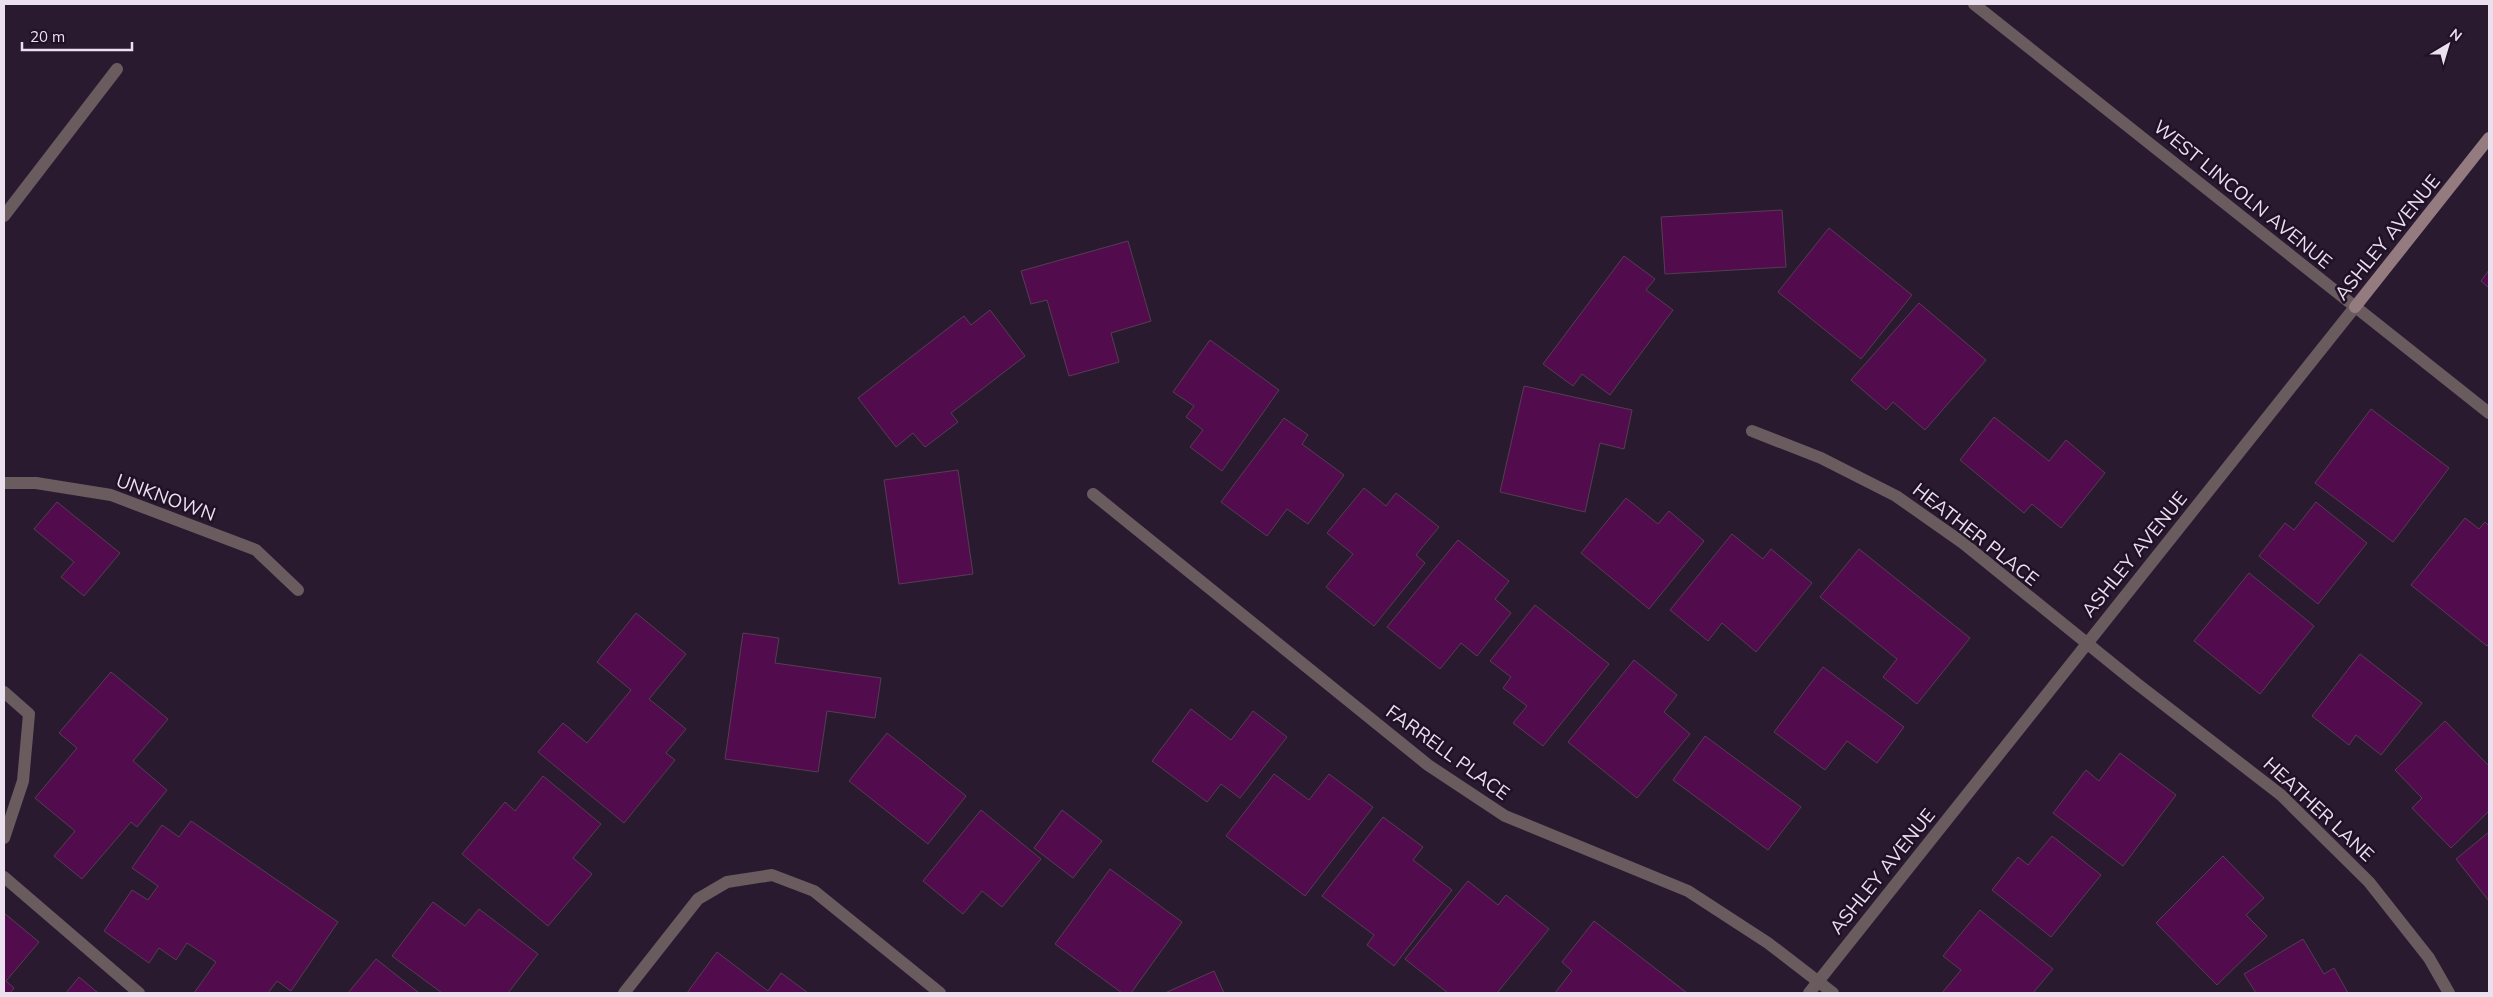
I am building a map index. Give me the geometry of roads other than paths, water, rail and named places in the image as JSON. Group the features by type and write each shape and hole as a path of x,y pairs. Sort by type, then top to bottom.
{"street":[{"name":"WEST LINCOLN AVENUE","path":"1974,4 2489,413"},
{"path":"4,216 118,69"},
{"name":"ASHLEY AVENUE","path":"1809,993 2489,138"},
{"name":"HEATHER PLACE","path":"1752,431 1821,458 1896,496 1963,543 2087,644"},
{"name":"UNKNOWN","path":"4,483 36,483 111,495 256,550 298,590"},
{"name":"FARRELL PLACE","path":"1093,494 1428,765 1505,816 1688,891 1768,943 1833,993"},
{"name":"HEATHER LANE","path":"2087,644 2281,795 2369,882 2429,958 2449,993"},
{"path":"4,692 29,714 23,781 4,838"},
{"path":"624,993 698,899 727,882 772,875 814,891 940,993"},
{"path":"4,876 139,993"}]}
